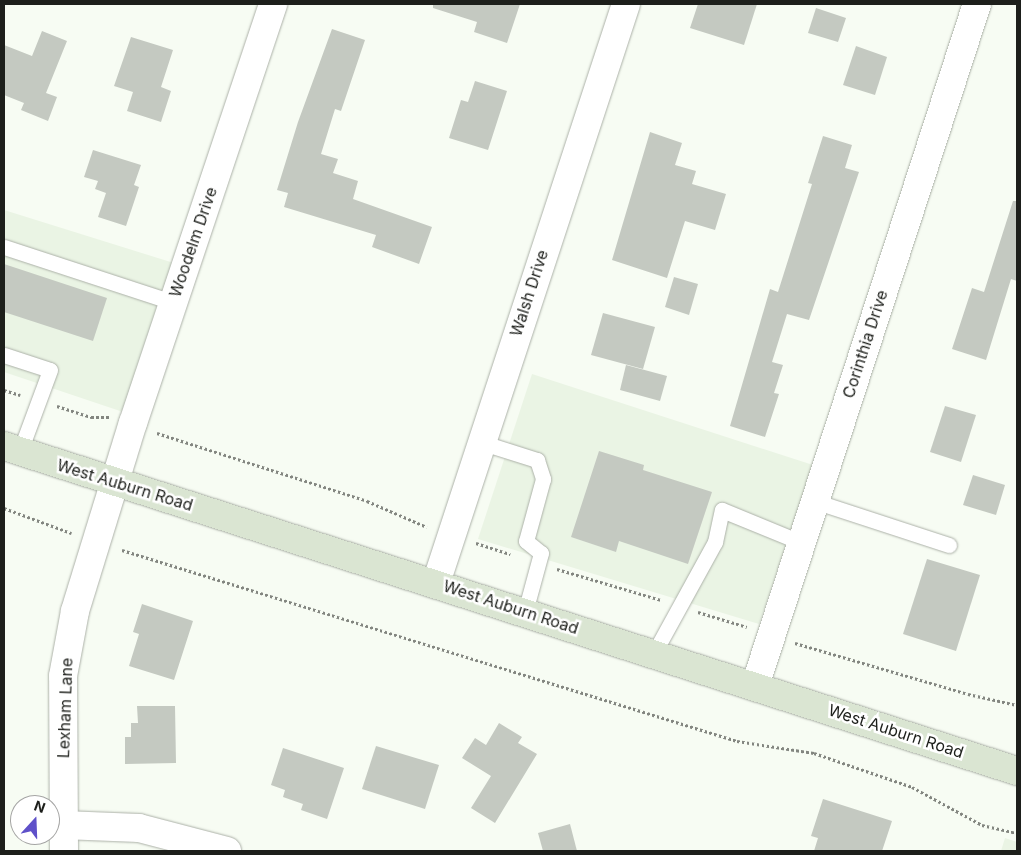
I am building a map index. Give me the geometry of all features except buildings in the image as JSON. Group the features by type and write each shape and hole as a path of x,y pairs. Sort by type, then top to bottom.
{"main road":[{"name":"West Auburn Road","path":"12,449 1017,770"}],"street":[{"name":"Woodelm Drive","path":"115,482 172,302 274,4"},
{"name":"Walsh Drive","path":"436,583 480,442 626,4"},
{"name":"Corinthia Drive","path":"755,686 800,542 977,4"},
{"name":"Lexham Lane","path":"64,838 63,676 68,643 115,482"},
{"path":"64,838 139,828 227,851"}],"lane":[{"path":"4,247 172,302"},
{"path":"4,355 50,370 12,449"},
{"path":"480,442 537,460 543,479 526,541 541,553 525,612"},
{"path":"814,501 949,545"},
{"path":"654,653 715,542 722,510 800,542"}],"path":[{"path":"4,508 78,536"},
{"path":"114,547 738,742 814,753 912,787 982,825 1017,833"}],"shaded area":[{"path":"4,210 177,264 126,413 4,372"},
{"path":"532,374 813,465 759,624 478,539"},
{"path":"1005,838 1017,842 1017,851 1001,851"}]}
